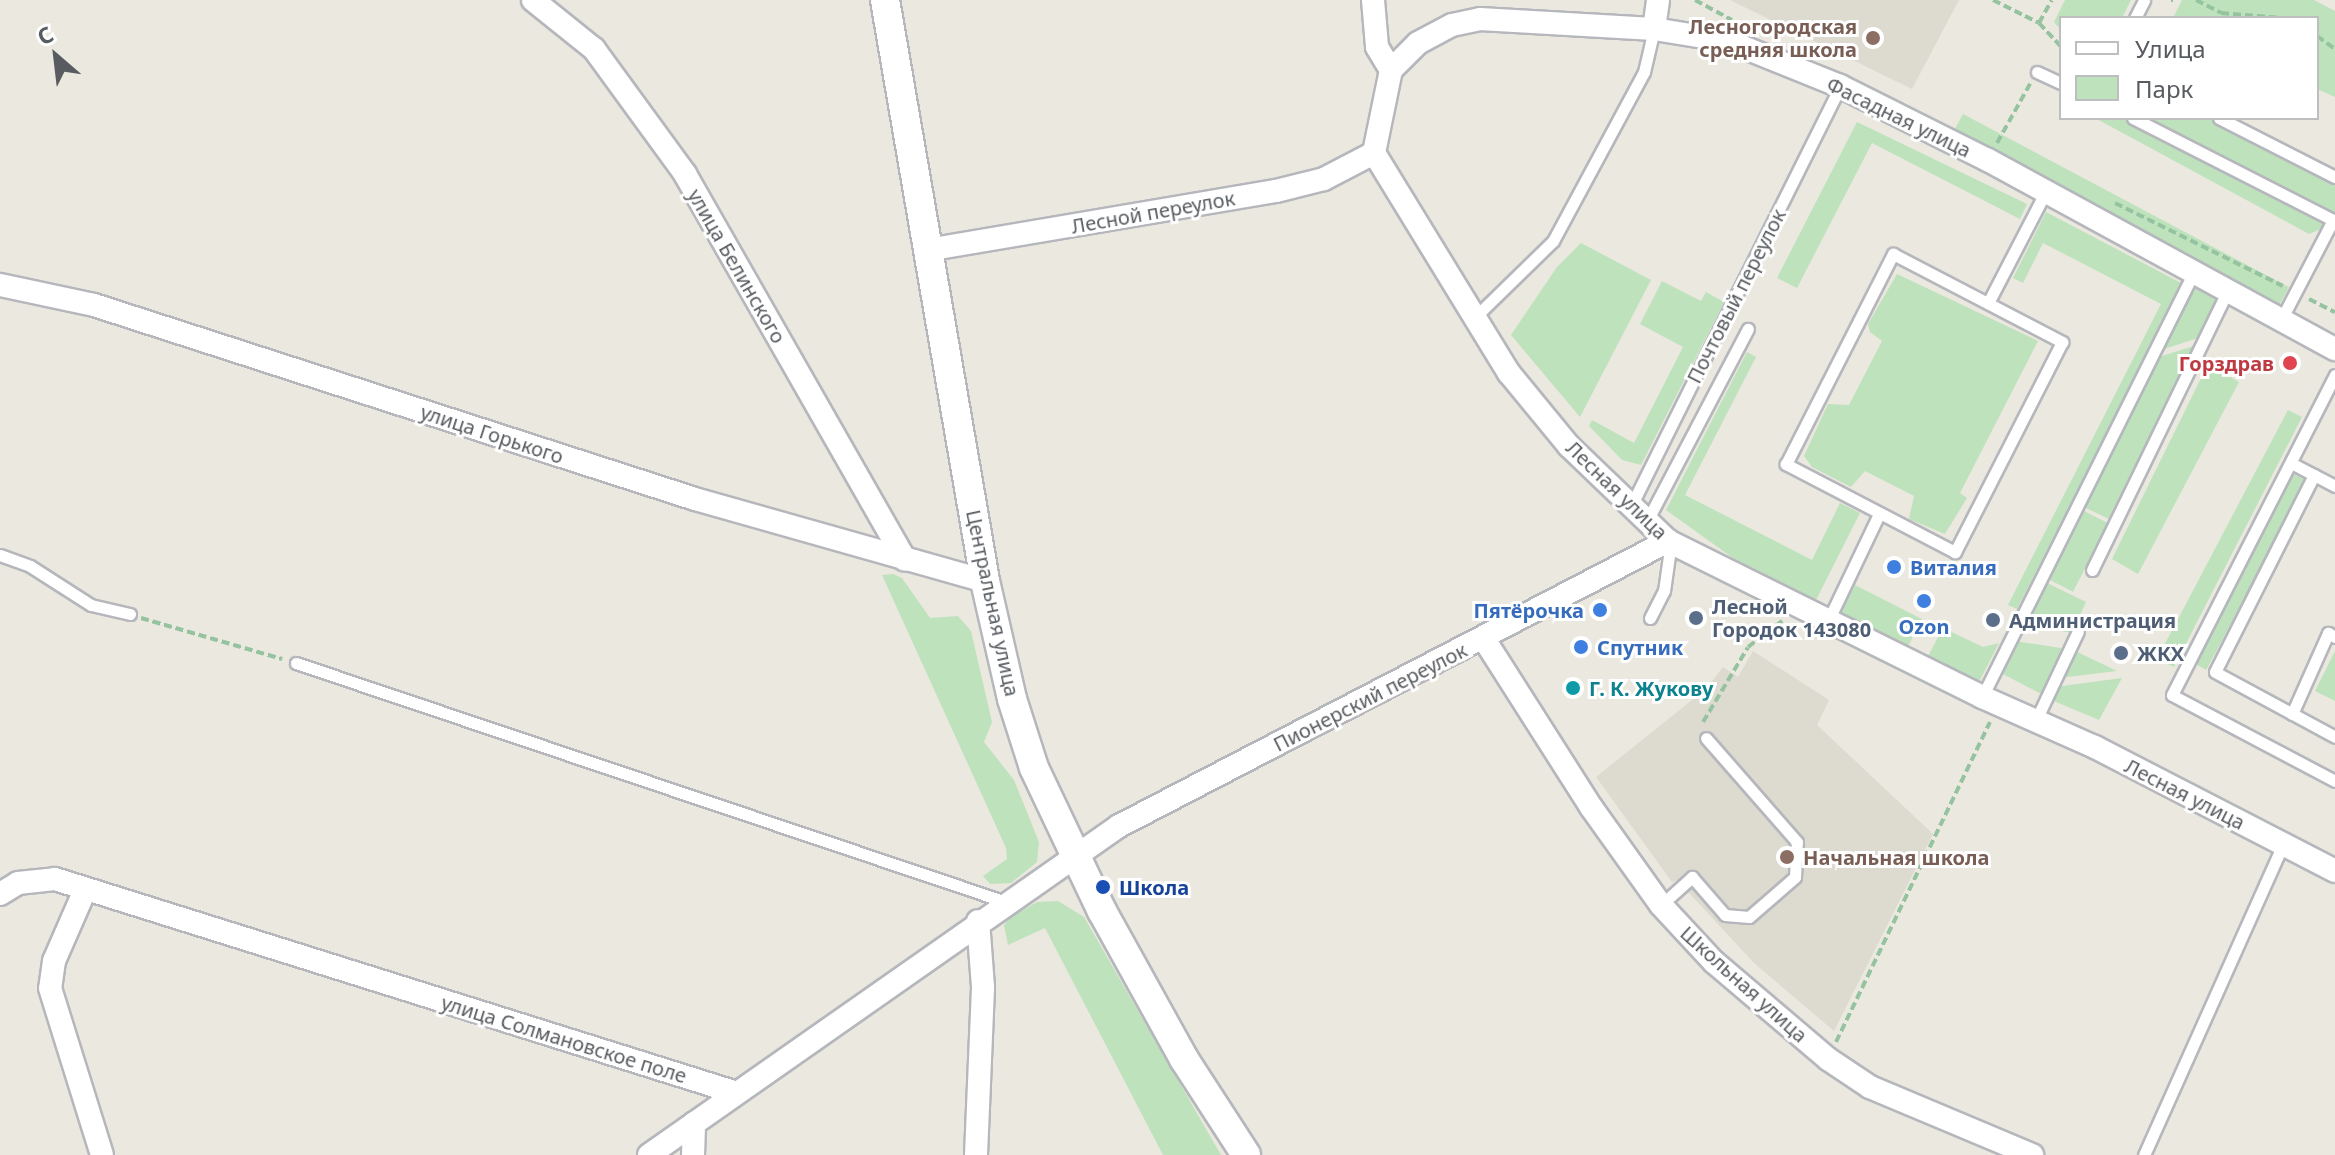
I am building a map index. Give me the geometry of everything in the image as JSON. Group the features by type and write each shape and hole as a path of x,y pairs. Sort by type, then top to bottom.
{"street":[{"name":"улица Белинского","path":"533,0 594,49 685,174 905,560"},
{"name":"Центральная улица","path":"885,0 985,581 1025,741 1073,856 1184,1059 1246,1155"},
{"path":"1373,0 1377,47 1391,70 1374,153"},
{"path":"1654,29 1658,0"},
{"name":"Фасадная улица","path":"1391,70 1418,43 1452,25 1480,19 1654,29 1728,41 1840,86 1988,160 2283,316 2335,349"},
{"name":"Лесной переулок","path":"927,250 1276,191 1324,179 1374,153"},
{"name":"Лесная улица","path":"1374,153 1509,373 1561,436 1670,541 2335,871"},
{"name":"улица Горького","path":"0,285 94,305 695,499 985,581"},
{"name":"Пионерский переулок","path":"1073,856 1119,826 1670,541"},
{"name":"Школьная улица","path":"1484,639 1584,796 1661,905 1714,962 1828,1059 1870,1087 2032,1155"},
{"path":"649,1155 734,1092 770,1074 978,921 1073,856"},
{"name":"улица Солмановское поле","path":"0,894 36,878 85,890 734,1092"},
{"path":"85,890 54,961 50,988 102,1155"},
{"path":"976,1155 983,987 978,921"},
{"path":"693,1155 694,1123"}],"lane":[{"path":"1474,318 1553,241 1644,72 1654,29"},
{"path":"2037,72 2059,82"},
{"name":"Почтовый переулок","path":"1639,513 1840,86"},
{"path":"2137,120 2334,220 2283,316"},
{"path":"2223,120 2335,177"},
{"path":"1988,303 2046,191"},
{"path":"1893,254 1988,303 2062,342 1955,552 1786,464 1893,254"},
{"path":"1990,701 2195,270"},
{"path":"2092,570 2229,288"},
{"path":"1639,513 1748,329"},
{"path":"2335,375 2172,695 2335,781"},
{"path":"2291,463 2335,486"},
{"path":"2314,475 2215,672 2335,737"},
{"path":"1828,621 1879,514"},
{"path":"1650,618 1664,591 1670,541"},
{"path":"0,555 30,566 91,605 130,614"},
{"path":"2036,720 2078,631"},
{"path":"2292,714 2328,633 2335,637"},
{"path":"296,663 1006,902"},
{"path":"1661,905 1692,877 1725,915 1749,917 1795,877 1797,842 1706,738"},
{"path":"2144,1155 2283,844"}],"path":[{"path":"1993,0 2039,23 2059,45"},
{"path":"2039,23 2052,0"},
{"path":"2196,0 2221,13 2258,16"},
{"path":"1988,160 2037,72"},
{"path":"1706,738 1699,730 1748,647 1800,607"},
{"path":"130,614 296,663"},
{"path":"1828,1059 1990,701"}],"shaded area":[{"name":"Лесногородская средняя школа","path":"1730,0 1959,0 1912,89"},
{"name":"Начальная школа","path":"1753,651 1829,700 1817,725 1933,834 1834,1031 1754,963 1677,880 1672,882 1596,777 1707,688 1723,667 1738,677"}],"green space":[{"path":"2065,0 2131,0 2123,16 2059,16 2059,28 2054,22"},
{"path":"2182,0 2314,0 2335,11 2335,97 2319,90 2319,16 2174,16"},
{"path":"1963,114 2289,287 2278,308 1952,134"},
{"path":"2099,120 2236,120 2335,168 2335,223 2309,234"},
{"path":"1857,122 2027,204 2020,219 1872,143 1797,288 1777,278"},
{"path":"2046,212 2183,284 2017,609 2008,605 2161,304 2043,243 2023,283 2013,278"},
{"path":"1581,243 1651,280 1580,417 1511,335 1557,267"},
{"path":"1897,274 2038,341 1960,493 1967,498 1945,534 1909,519 1914,496 1865,471 1851,487 1812,467 1804,456 1828,404 1849,405 1882,341 1870,332 1868,324"},
{"path":"2199,275 2227,290 2204,336 2161,350"},
{"path":"1662,281 1701,301 1706,292 1724,302 1641,465 1622,460 1589,426 1592,420 1634,443 1683,347 1640,324"},
{"path":"2200,344 2113,521 2082,506 2156,358"},
{"path":"1747,352 1756,357 1685,495 1812,560 1840,503 1860,513 1816,600 1733,558 1666,510"},
{"path":"2208,364 2239,382 2138,574 2112,559"},
{"path":"2288,410 2302,417 2174,667 2157,659"},
{"path":"2290,472 2307,481 2206,670 2190,661"},
{"path":"2084,511 2108,523 2073,592 2049,580"},
{"path":"893,574 902,578 930,618 958,616 971,631 992,722 984,742 1014,780 1039,842 1037,862 1011,883 990,884 983,876 1007,859 1006,848 882,575"},
{"path":"2043,581 2086,602 2072,633 2021,624"},
{"path":"1855,585 1922,619 1905,651 1839,617"},
{"path":"1943,628 1983,647 1999,643 1978,684 1926,660"},
{"path":"2015,641 2067,649 2043,695 1999,672"},
{"path":"2073,650 2117,671 2059,678"},
{"path":"2335,651 2335,701 2315,691"},
{"path":"2122,678 2099,720 2049,699 2055,687"},
{"path":"1058,901 1084,917 1221,1155 1163,1155 1045,928 1008,945 1004,925 1011,917 1037,902"}],"place":[{"name":"Лесногородская средняя школа","path":"1873,38"},
{"name":"Горздрав","path":"2290,363"},
{"name":"Виталия","path":"1894,567"},
{"name":"Ozon","path":"1924,601"},
{"name":"Пятёрочка","path":"1600,610"},
{"name":"Лесной Городок 143080","path":"1696,618"},
{"name":"Администрация","path":"1993,620"},
{"name":"Спутник","path":"1581,647"},
{"name":"ЖКХ","path":"2121,653"},
{"name":"Г. К. Жукову","path":"1573,688"},
{"name":"Начальная школа","path":"1787,857"},
{"name":"Школа","path":"1103,887"}]}
